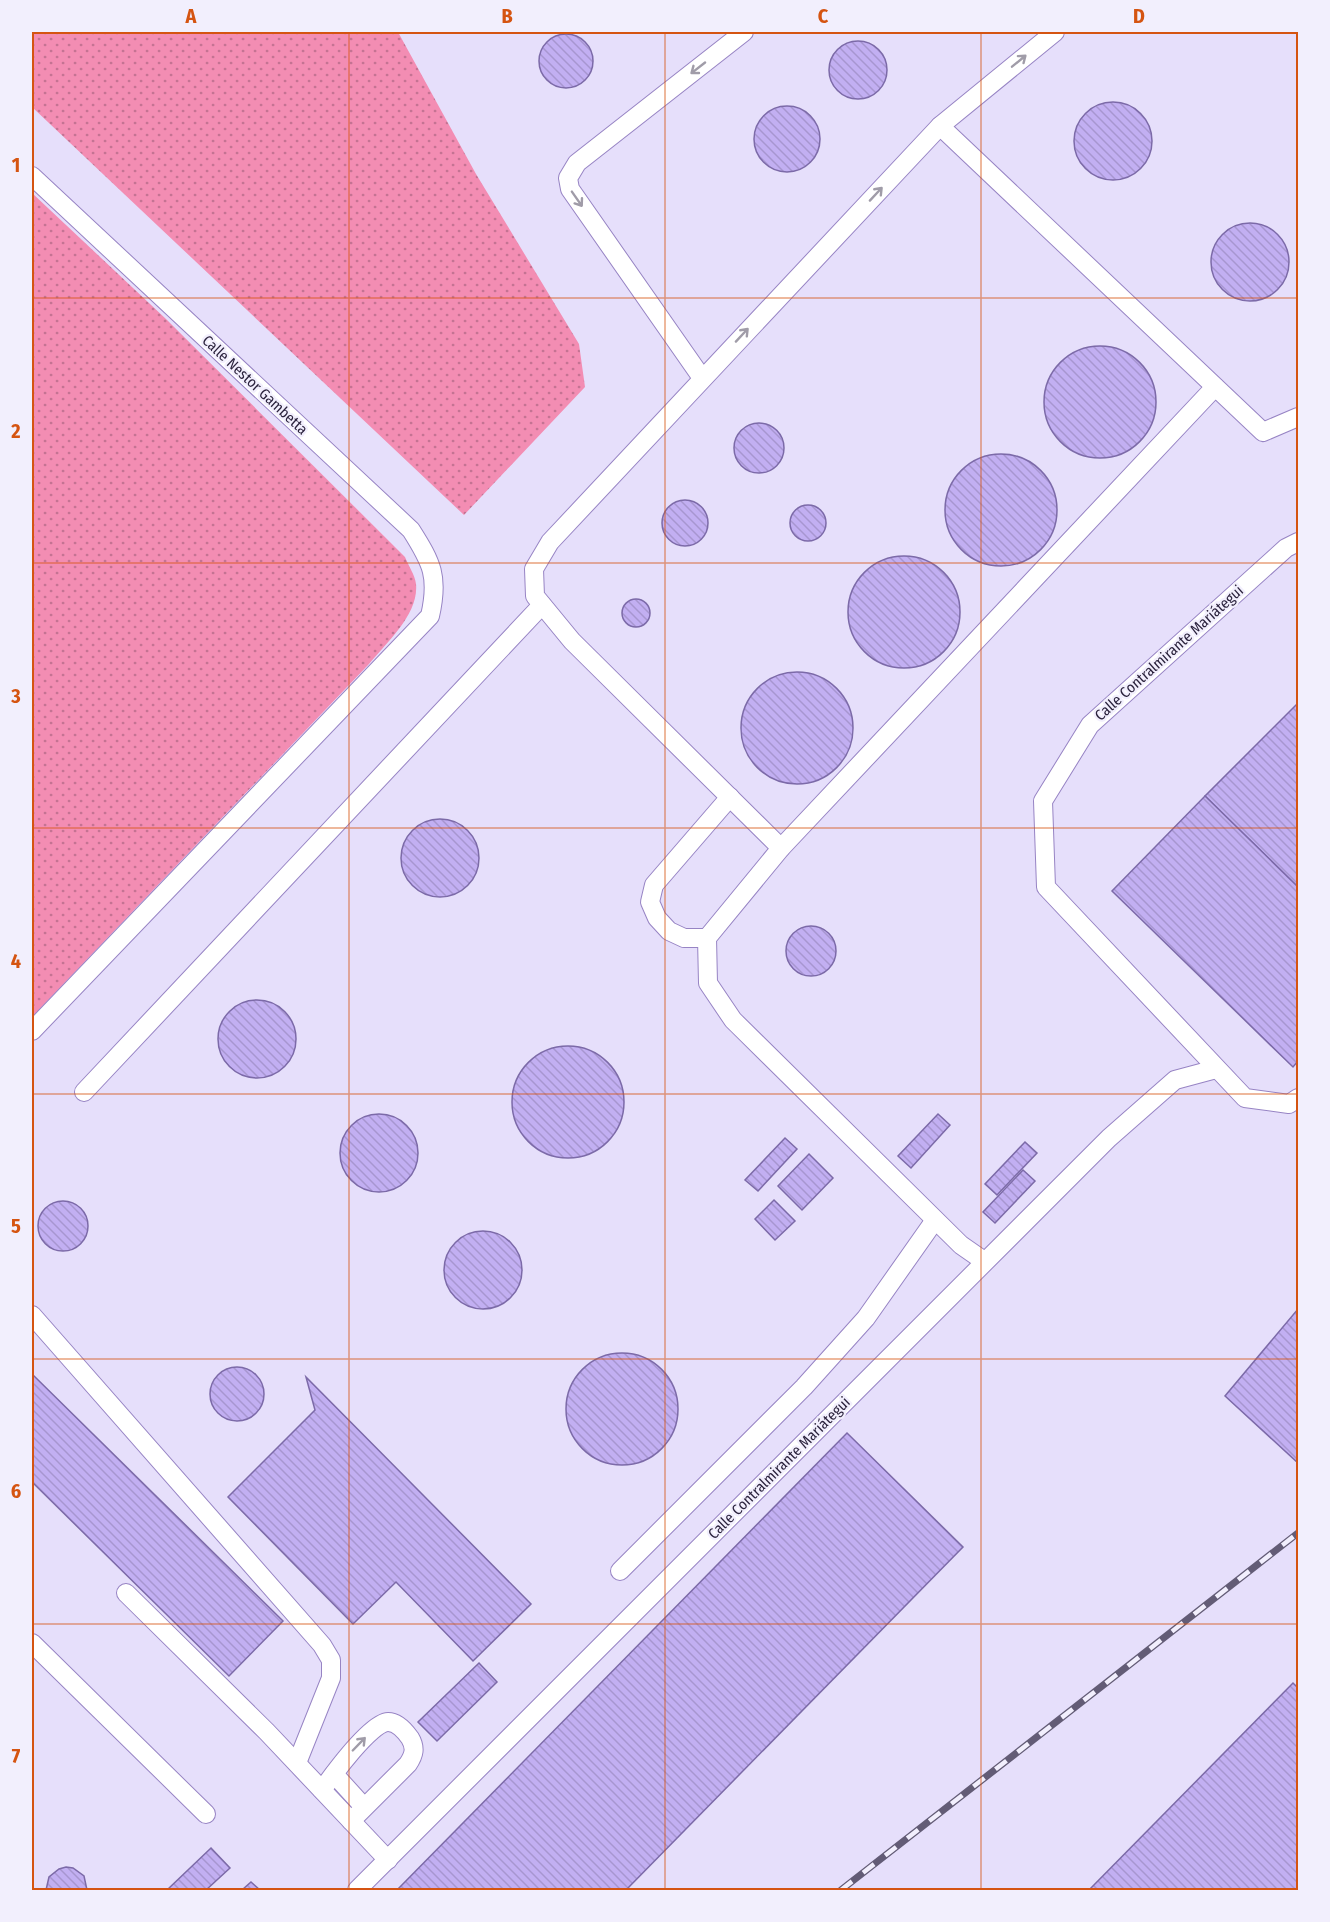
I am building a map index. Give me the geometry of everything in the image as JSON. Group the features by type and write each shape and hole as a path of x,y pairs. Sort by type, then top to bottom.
{"street":[{"path":"702,378 570,189 568,178 577,163 744,32"},
{"path":"781,848 572,641 535,596 534,569 550,542 940,126 1055,32"},
{"path":"940,126 1263,432 1299,417"},
{"name":"Calle Nestor Gambetta","path":"32,176 411,530 427,555 434,572 430,616 32,1031"},
{"path":"984,1261 961,1245 733,1020 708,983 707,938 781,848 1215,387"},
{"name":"Calle Contralmirante Mariátegui","path":"1299,542 1286,548 1090,725 1043,801 1046,887 1245,1098 1289,1104 1299,1098"},
{"path":"84,1092 542,605"},
{"path":"707,938 684,938 669,932 657,918 650,902 654,885 730,797"},
{"name":"Calle Contralmirante Mariátegui","path":"357,1890 1097,1150 1175,1080 1216,1069"},
{"path":"620,1571 804,1387 866,1318 935,1220"},
{"path":"32,1315 314,1636 332,1660 331,1678 297,1763"},
{"path":"126,1593 297,1763 388,1860"},
{"path":"32,1643 206,1814"},
{"path":"322,1790 354,1748 380,1725 388,1722 398,1725 407,1733 414,1745 414,1755 408,1764 351,1821"},
{"path":"334,1774 364,1807"}],"shaded area":[{"path":"32,32 398,32 476,174 579,344 585,387 464,515 32,107"},
{"path":"32,193 166,319 405,557 416,584 416,595 407,617 369,664 32,1017"}],"building":[{"path":"566,34 576,36 585,42 591,51 593,61 591,71 585,80 576,86 566,88 556,86 547,80 541,71 539,61 541,51 547,42 556,36"},
{"path":"858,41 874,46 882,54 887,70 882,86 874,94 858,99 842,94 834,86 829,70 834,54 842,46"},
{"path":"1105,102 1121,102 1135,108 1146,119 1152,133 1152,149 1146,163 1135,174 1121,180 1105,180 1091,174 1080,163 1074,149 1074,133 1080,119 1091,108"},
{"path":"780,106 794,106 806,111 815,120 820,139 818,152 811,163 794,172 780,172 768,167 759,158 754,146 754,132 759,120 768,111"},
{"path":"1242,223 1258,223 1272,229 1283,240 1289,254 1289,270 1283,284 1272,295 1258,301 1242,301 1228,295 1217,284 1211,270 1211,254 1217,240 1228,229"},
{"path":"1100,346 1121,351 1139,363 1151,381 1156,402 1151,423 1139,441 1121,453 1100,458 1079,453 1061,441 1049,423 1044,402 1049,381 1061,363 1079,351"},
{"path":"759,423 768,425 779,434 784,448 782,457 773,468 759,473 750,471 739,462 734,448 736,439 745,428"},
{"path":"1001,454 1022,459 1040,471 1052,489 1057,510 1052,531 1040,549 1022,561 1001,566 980,561 962,549 950,531 945,510 950,489 962,471 980,459"},
{"path":"685,500 701,507 708,523 701,539 685,546 669,539 662,523 669,507"},
{"path":"808,505 821,510 826,523 821,536 808,541 795,536 790,523 795,510"},
{"path":"904,556 925,561 943,573 955,591 960,612 955,633 943,651 925,663 904,668 883,663 865,651 853,633 848,612 853,591 865,573 883,561"},
{"path":"636,599 646,603 650,613 646,623 636,627 626,623 622,613 626,603"},
{"path":"797,672 818,677 836,689 848,707 853,728 848,749 836,767 818,779 797,784 776,779 758,767 746,749 741,728 746,707 758,689 776,677"},
{"path":"1298,703 1298,887 1205,796"},
{"path":"1205,796 1298,887 1298,1061 1293,1067 1112,891"},
{"path":"432,819 448,819 462,825 473,836 479,850 479,866 473,880 462,891 448,897 432,897 418,891 407,880 401,866 401,850 407,836 418,825"},
{"path":"811,926 820,928 831,937 836,951 834,960 825,971 811,976 802,974 791,965 786,951 788,942 797,931"},
{"path":"249,1000 265,1000 279,1006 290,1017 296,1031 296,1047 290,1061 279,1072 265,1078 249,1078 235,1072 224,1061 218,1047 218,1031 224,1017 235,1006"},
{"path":"568,1046 589,1051 607,1063 619,1081 624,1102 619,1123 607,1141 589,1153 568,1158 547,1153 529,1141 517,1123 512,1102 517,1081 529,1063 547,1051"},
{"path":"371,1114 387,1114 401,1120 412,1131 418,1145 418,1161 412,1175 401,1186 387,1192 371,1192 357,1186 346,1175 340,1161 340,1145 346,1131 357,1120"},
{"path":"938,1114 950,1125 911,1168 898,1156"},
{"path":"785,1138 797,1149 758,1191 745,1180"},
{"path":"1025,1142 1037,1153 997,1195 985,1184"},
{"path":"809,1154 833,1178 802,1210 778,1186"},
{"path":"1023,1170 1035,1181 995,1223 983,1212"},
{"path":"774,1200 795,1221 775,1240 755,1219"},
{"path":"63,1201 77,1205 84,1212 88,1226 84,1240 77,1247 63,1251 49,1247 42,1240 38,1226 42,1212 49,1205"},
{"path":"475,1231 491,1231 505,1237 516,1248 522,1262 522,1278 516,1292 505,1303 491,1309 475,1309 461,1303 450,1292 444,1278 444,1262 450,1248 461,1237"},
{"path":"1298,1309 1298,1463 1225,1396"},
{"path":"622,1353 643,1358 661,1370 673,1388 678,1409 673,1430 661,1448 643,1460 622,1465 601,1460 583,1448 571,1430 566,1409 571,1388 583,1370 601,1358"},
{"path":"237,1367 247,1369 256,1375 262,1384 264,1394 262,1404 256,1413 247,1419 237,1421 227,1419 218,1413 212,1404 210,1394 212,1384 218,1375 227,1369"},
{"path":"32,1374 283,1621 229,1676 32,1482"},
{"path":"306,1377 531,1604 473,1661 396,1582 353,1624 228,1497 315,1410"},
{"path":"847,1433 963,1547 626,1890 397,1890"},
{"path":"479,1663 497,1682 437,1741 418,1722"},
{"path":"1293,1683 1298,1688 1298,1890 1089,1890"},
{"path":"211,1848 230,1868 206,1890 167,1890"},
{"path":"73,1868 84,1876 87,1890 46,1890 49,1877 59,1869"},
{"path":"251,1882 260,1890 242,1890"}],"railway":[{"path":"841,1890 1298,1533"}]}
